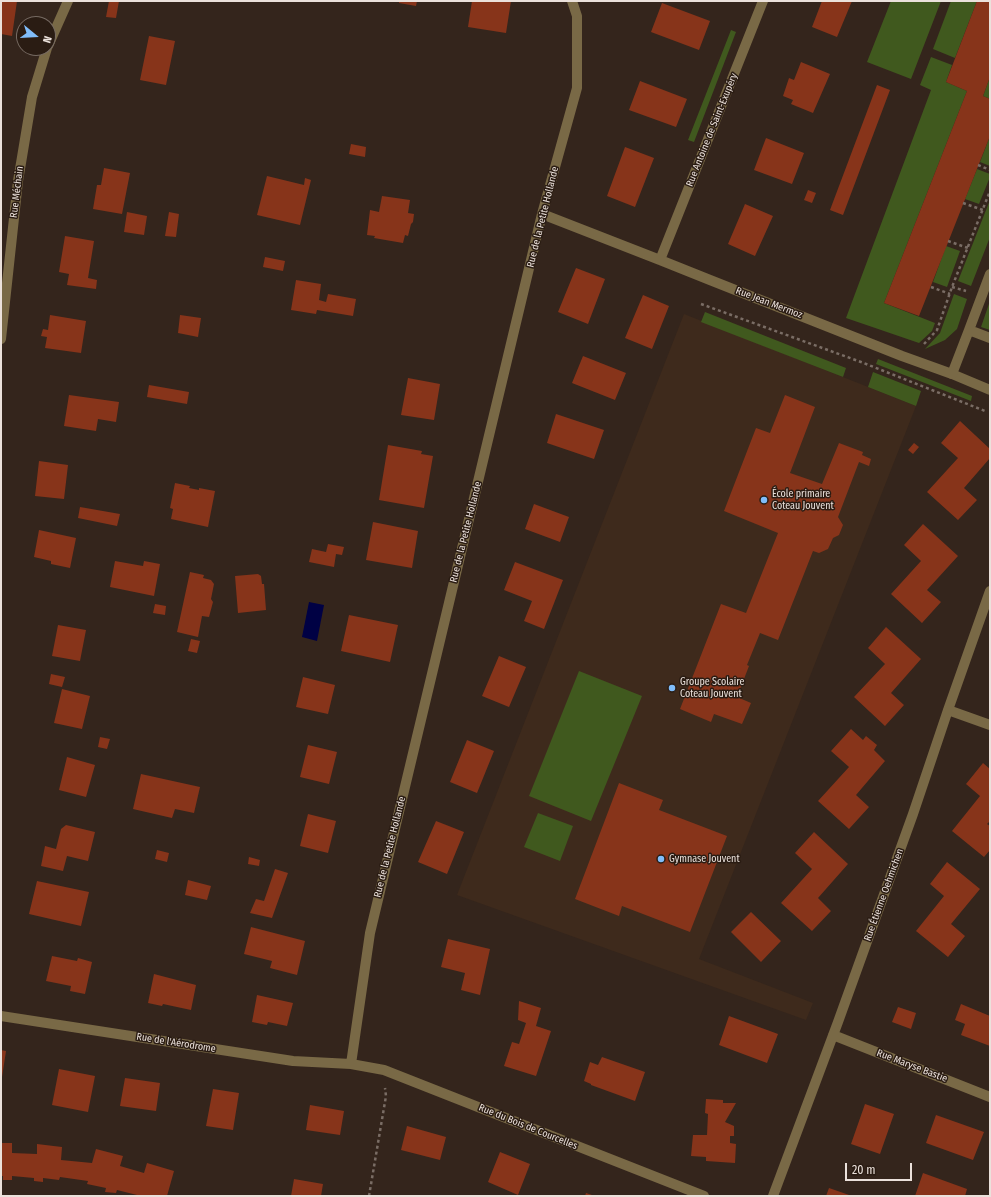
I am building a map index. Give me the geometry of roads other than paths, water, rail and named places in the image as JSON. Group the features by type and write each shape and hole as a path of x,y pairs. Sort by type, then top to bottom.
{"street":[{"name":"Rue Méchain","path":"56,29 68,1"},
{"name":"Rue de la Petite Hollande","path":"351,1064 370,933 542,214 577,88 577,16 572,1"},
{"name":"Rue Antoine de Saint-Exupéry","path":"660,260 763,1"},
{"name":"Rue Méchain","path":"1,339 18,181 32,97 45,56"},
{"name":"Rue Jean Mermoz","path":"542,214 990,390"},
{"path":"952,374 990,274"},
{"path":"969,330 990,338"},
{"name":"Rue Étienne Oehmichen","path":"773,1196 913,814 990,591"},
{"path":"948,710 990,725"},
{"name":"Rue de l'Aérodrome","path":"1,1016 293,1061 351,1064"},
{"name":"Rue Maryse Bastie","path":"833,1035 990,1097"},
{"name":"Rue du Bois de Courcelles","path":"351,1064 384,1070 704,1196"}],"place":[{"name":"École primaire Coteau Jouvent","path":"764,500"},
{"name":"Groupe Scolaire Coteau Jouvent","path":"672,688"},
{"name":"Gymnase Jouvent","path":"661,859"}]}
